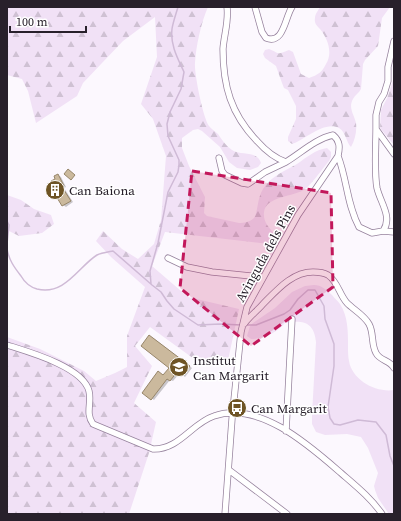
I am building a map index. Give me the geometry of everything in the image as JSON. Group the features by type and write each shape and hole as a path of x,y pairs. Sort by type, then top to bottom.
{"street":[{"path":"227,7 224,56 226,89 232,105 245,129 277,159 286,162"},
{"path":"255,7 262,32 266,38 271,40 276,38 282,32 289,8"},
{"path":"383,232 387,222 387,214 377,187 376,115 388,81 389,57 394,41"},
{"path":"376,129 394,154"},
{"path":"219,158 222,171 225,175 242,183 248,184 265,172 286,162 318,140 333,135 338,139 340,147 338,156 346,180 352,211 359,227 372,233 394,232"},
{"name":"Avinguda dels Pins","path":"225,514 233,412 242,326 247,307 262,277 298,215 338,156"},
{"path":"168,258 187,267 200,270 262,277"},
{"path":"242,326 250,316 289,280 305,272 321,272 328,275 334,281 347,303 366,320 373,333 373,345 376,353 379,357 388,361 394,368"},
{"path":"286,431 292,318"},
{"path":"7,345 58,364 80,376 85,382 90,393 89,414 93,424 153,448 162,448 179,441 209,417 222,413 243,413 259,418 286,431 317,452 369,498 382,514"},
{"path":"229,470 287,514"}],"highlighted area":[{"path":"192,171 331,193 333,287 251,346 180,288"}],"green space":[{"path":"7,7 208,7 199,35 195,63 197,85 204,114 209,126 232,150 256,156 261,163 258,167 250,170 237,168 229,162 220,147 198,129 193,130 182,138 182,148 189,166 205,197 204,213 207,216 239,223 251,220 255,216 261,193 266,184 278,174 315,152 327,148 331,152 329,161 308,187 300,192 275,200 266,207 264,212 265,221 274,233 269,244 165,232 152,266 188,297 239,309 227,365 201,364 150,327 135,346 152,366 134,403 156,422 149,453 129,514 7,514 7,337 40,349 84,371 96,381 127,367 127,336 145,287 111,257 96,241 103,231 122,249 138,259 154,244 161,220 166,156 153,119 141,104 157,57 155,17 123,41 83,83 77,96 36,123 28,91 22,79 7,75"},
{"path":"320,7 390,7 382,18 378,46 363,64 361,89 351,105 356,123 356,129 355,138 351,147 345,134 339,128 333,126 321,128 292,144 288,141 288,137 296,119 296,106 288,90 284,88 276,66 265,58 263,54 265,50 269,49 279,53 289,50 293,52 301,74 309,78 319,73 328,60 329,55 329,46 315,21"},
{"path":"394,77 394,145 380,128 381,110 388,96"},
{"path":"7,195 21,200 34,209 51,215 54,224 42,233 19,236 7,230"},
{"path":"314,285 328,291 343,309 347,324 349,359 351,368 355,374 366,384 373,387 394,390 394,514 389,514 378,498 374,486 378,473 368,448 361,437 347,434 325,435 316,432 312,424 316,342 315,335 310,326 302,322 285,323 278,330 265,337 251,339 247,336 250,326 253,323 275,308 292,292 305,286"}],"building":[{"path":"68,169 75,175 71,180 64,174"},
{"name":"Can Baiona","path":"58,174 64,186 62,187 71,201 62,206 53,191 55,189 51,181 55,179 54,176"},
{"name":"Institut Can Margarit","path":"149,335 190,366 182,376 177,372 170,381 167,379 151,400 142,393 158,371 163,375 169,368 141,346"}],"waterway":[{"path":"151,284 150,271 158,243 168,192 178,172 179,165 179,160 168,136 167,124 170,112 181,89 184,72 172,41 172,29 178,7"},
{"path":"7,221 9,225 7,244"},
{"path":"7,249 12,263 26,283 34,288 47,290 64,284 97,255 113,251 161,292 174,309 198,325 241,325"},
{"path":"245,325 256,325 284,314 290,310 298,299 308,290 315,290 324,306 325,319 334,344 334,366 328,407 330,418 334,424 340,425 358,420 376,422 386,435 390,456 394,466"}],"place":[{"name":"Can Baiona","path":"55,190"},
{"name":"Institut Can Margarit","path":"179,367"},
{"name":"Can Margarit","path":"237,408"}]}
